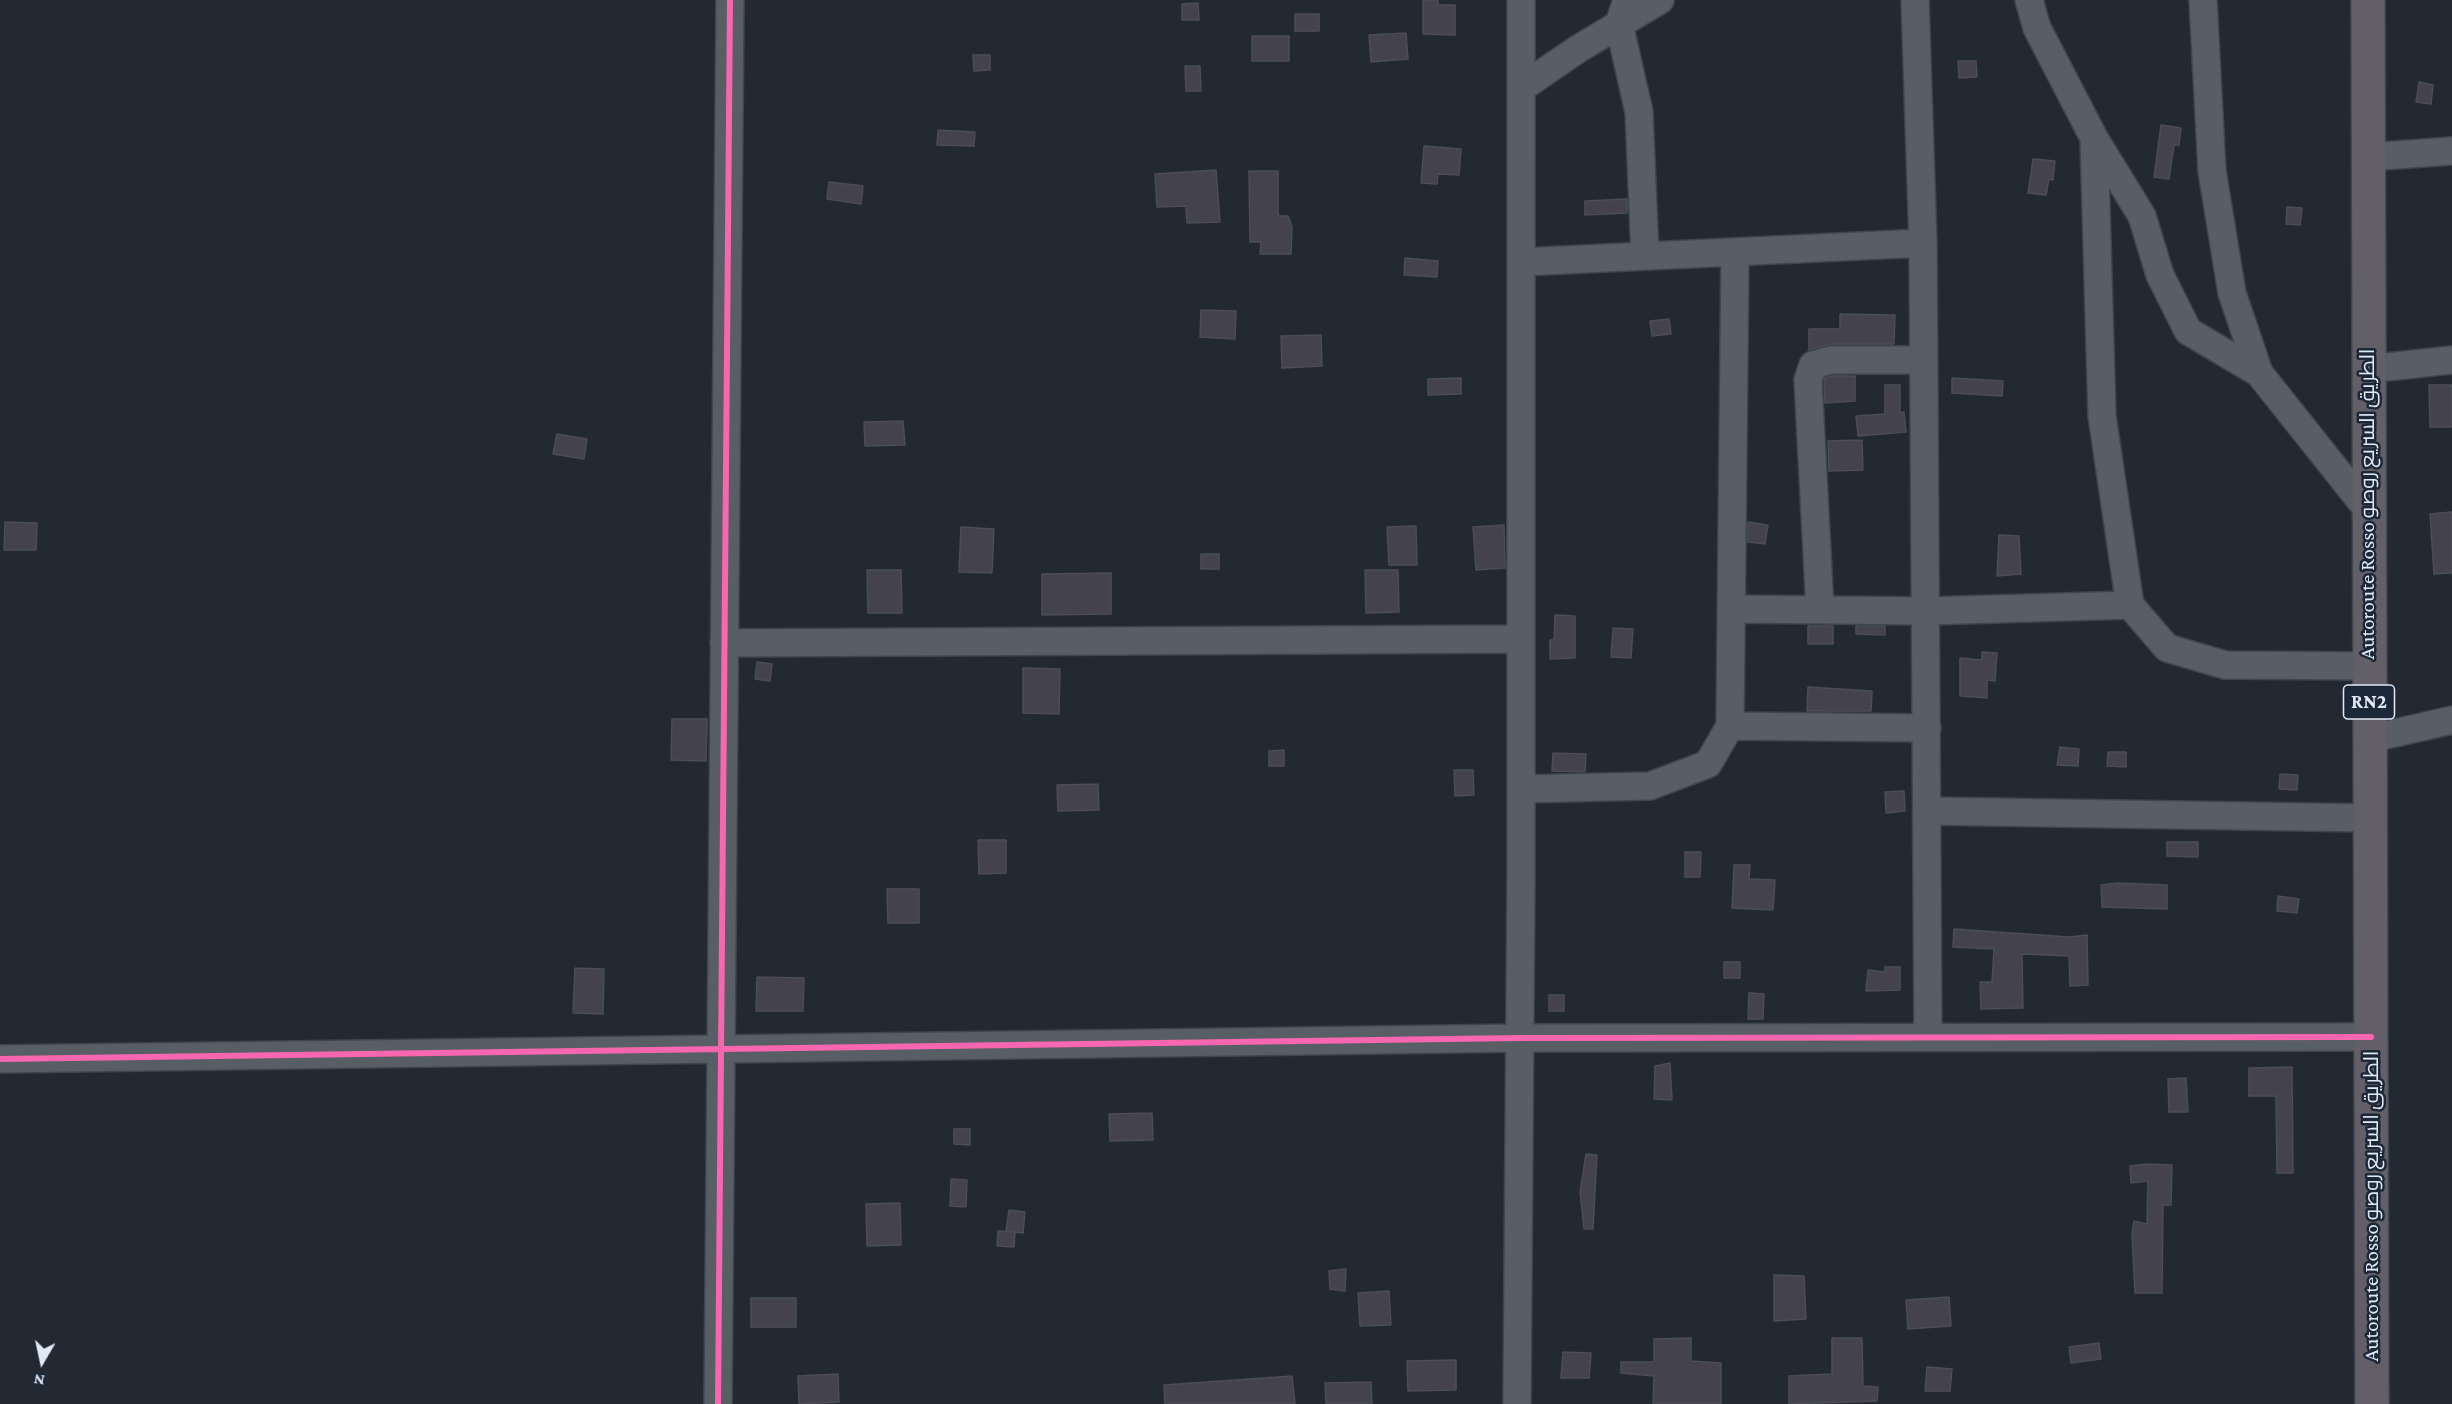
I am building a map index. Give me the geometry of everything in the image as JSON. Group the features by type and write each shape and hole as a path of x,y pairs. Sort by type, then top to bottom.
{"highway":[{"name":"Autoroute Rosso الطريق السريع روصو","path":"2368,0 2368,666 2372,1404"}],"street":[{"path":"718,1404 730,0"},
{"path":"1517,1404 1521,789 1521,0"},
{"path":"1521,88 1623,12 1660,0"},
{"path":"1915,0 1923,243 1928,1037"},
{"path":"2029,0 2037,28 2094,138 2142,216 2160,275 2188,331 2259,373"},
{"path":"2203,0 2212,171 2232,293 2259,373 2368,510"},
{"path":"1623,12 1639,112 1645,256"},
{"path":"2094,138 2102,416 2130,605 2167,648 2225,665 2368,666"},
{"path":"2368,157 2452,151"},
{"path":"1521,262 1923,243"},
{"path":"1521,789 1650,786 1708,764 1730,726 1735,252"},
{"path":"1820,610 1808,380 1814,365 1831,360 1924,360"},
{"path":"2368,369 2452,360"},
{"path":"1731,609 1927,611 2130,605"},
{"path":"724,644 1521,639"},
{"path":"2369,739 2452,720"},
{"path":"1730,726 1927,728"},
{"path":"1927,811 2369,818"},
{"path":"0,1059 1520,1038 2371,1036"}],"building":[{"path":"1423,0 1438,0 1438,5 1455,5 1455,35 1423,34"},
{"path":"1198,3 1199,20 1182,20 1182,4"},
{"path":"1295,14 1319,14 1319,31 1295,31"},
{"path":"1406,33 1408,59 1371,62 1369,35"},
{"path":"1252,36 1289,36 1289,61 1252,61"},
{"path":"973,55 990,55 990,70 974,71"},
{"path":"1958,61 1976,61 1977,77 1959,78"},
{"path":"1185,66 1200,66 1201,91 1186,91"},
{"path":"2419,82 2433,85 2431,104 2416,102"},
{"path":"2161,125 2181,128 2179,145 2174,145 2169,179 2154,177"},
{"path":"938,130 975,132 974,146 937,145"},
{"path":"1424,146 1461,149 1459,175 1438,174 1437,184 1421,183"},
{"path":"2033,159 2055,161 2053,180 2049,179 2046,195 2028,193"},
{"path":"1216,170 1220,222 1187,223 1186,206 1157,207 1155,174"},
{"path":"1249,171 1278,171 1278,216 1288,216 1292,227 1291,254 1260,254 1261,242 1250,242"},
{"path":"829,182 863,186 861,204 827,199"},
{"path":"1627,199 1627,213 1585,215 1585,201"},
{"path":"2287,207 2302,208 2300,225 2286,224"},
{"path":"1405,258 1438,261 1437,277 1404,275"},
{"path":"1201,310 1236,311 1235,339 1200,337"},
{"path":"1840,314 1895,315 1894,344 1831,344 1809,350 1809,329 1840,329"},
{"path":"1669,319 1671,334 1652,336 1650,321"},
{"path":"1321,335 1322,366 1282,368 1281,336"},
{"path":"1855,376 1855,401 1825,403 1825,378"},
{"path":"1461,378 1461,394 1428,395 1428,379"},
{"path":"1952,378 2003,381 2002,396 1952,393"},
{"path":"1885,385 1900,385 1900,413 1904,412 1906,432 1858,436 1856,416 1885,414"},
{"path":"2429,385 2452,385 2452,427 2430,427"},
{"path":"903,421 905,445 865,446 864,422"},
{"path":"557,434 587,439 584,459 553,454"},
{"path":"1862,440 1863,470 1829,471 1828,441"},
{"path":"2452,512 2452,573 2434,574 2430,514"},
{"path":"5,522 37,523 36,550 4,550"},
{"path":"1748,522 1768,525 1765,544 1748,542"},
{"path":"1504,525 1505,568 1476,570 1473,527"},
{"path":"1416,526 1417,565 1389,565 1387,527"},
{"path":"961,527 994,529 992,573 959,572"},
{"path":"1999,535 2019,536 2021,574 1997,576"},
{"path":"1201,554 1219,554 1219,569 1201,569"},
{"path":"867,570 901,570 902,613 868,613"},
{"path":"1365,570 1398,570 1399,612 1366,613"},
{"path":"1111,573 1111,614 1042,615 1042,574"},
{"path":"1555,615 1575,616 1575,658 1550,659 1550,640 1554,640"},
{"path":"1808,626 1833,626 1833,644 1808,644"},
{"path":"1856,626 1885,626 1885,635 1856,634"},
{"path":"1613,628 1633,629 1631,658 1611,657"},
{"path":"1982,652 1997,653 1995,681 1987,680 1987,698 1960,696 1960,658 1982,660"},
{"path":"757,662 772,664 770,681 755,679"},
{"path":"1023,668 1060,669 1059,714 1023,713"},
{"path":"1808,687 1872,691 1871,711 1807,711"},
{"path":"672,719 707,719 706,761 671,760"},
{"path":"2060,747 2079,749 2078,766 2057,765"},
{"path":"1284,750 1284,766 1269,766 1269,751"},
{"path":"2108,752 2126,752 2126,767 2107,766"},
{"path":"1553,753 1586,754 1585,772 1552,771"},
{"path":"1454,770 1473,770 1474,795 1455,796"},
{"path":"2280,774 2298,775 2297,790 2279,789"},
{"path":"1098,784 1099,810 1058,811 1057,785"},
{"path":"1904,791 1905,811 1886,813 1885,792"},
{"path":"978,840 1006,840 1006,873 979,874"},
{"path":"2167,842 2198,842 2198,857 2167,856"},
{"path":"1685,852 1701,852 1700,877 1685,877"},
{"path":"1734,865 1750,865 1749,879 1775,880 1773,910 1732,908"},
{"path":"2118,883 2167,885 2167,909 2102,907 2101,885"},
{"path":"887,889 919,889 919,923 888,923"},
{"path":"2278,896 2299,899 2297,913 2277,911"},
{"path":"1954,929 2069,937 2087,935 2088,985 2070,986 2069,956 2022,954 2023,1008 1981,1009 1980,982 1992,982 1994,949 1953,947"},
{"path":"1724,962 1740,962 1740,978 1724,978"},
{"path":"1885,967 1900,967 1900,990 1866,991 1868,970 1885,972"},
{"path":"575,968 604,969 603,1014 573,1013"},
{"path":"757,977 804,978 803,1011 756,1011"},
{"path":"1749,993 1764,994 1763,1019 1748,1019"},
{"path":"1549,995 1564,995 1564,1011 1549,1011"},
{"path":"1670,1063 1672,1100 1654,1099 1655,1066"},
{"path":"2292,1067 2293,1173 2277,1173 2276,1096 2249,1096 2249,1068"},
{"path":"2186,1078 2188,1112 2169,1112 2168,1079"},
{"path":"1152,1113 1153,1140 1110,1141 1109,1114"},
{"path":"954,1129 970,1129 970,1145 954,1144"},
{"path":"1586,1154 1597,1155 1593,1229 1584,1229 1580,1192"},
{"path":"2172,1165 2171,1205 2163,1205 2162,1293 2135,1293 2132,1234 2134,1221 2147,1224 2148,1181 2131,1183 2130,1166"},
{"path":"951,1179 967,1180 966,1207 950,1206"},
{"path":"900,1203 901,1245 867,1246 866,1204"},
{"path":"1009,1210 1025,1212 1023,1233 1006,1231"},
{"path":"998,1231 1015,1232 1014,1247 997,1246"},
{"path":"1346,1269 1345,1291 1330,1289 1329,1271"},
{"path":"1774,1275 1804,1276 1806,1319 1774,1321"},
{"path":"1389,1291 1391,1325 1360,1326 1358,1293"},
{"path":"1949,1297 1951,1326 1908,1329 1906,1300"},
{"path":"751,1298 796,1298 796,1327 751,1327"},
{"path":"1691,1338 1691,1361 1721,1363 1721,1404 1653,1404 1654,1376 1621,1373 1621,1362 1654,1362 1654,1339"},
{"path":"1832,1338 1862,1338 1863,1386 1878,1387 1877,1401 1789,1404 1789,1376 1832,1374"},
{"path":"2099,1343 2101,1359 2071,1363 2069,1347"},
{"path":"1563,1352 1591,1353 1589,1378 1561,1378"},
{"path":"1456,1360 1456,1390 1408,1391 1407,1361"},
{"path":"1927,1367 1952,1369 1950,1391 1925,1391"},
{"path":"838,1374 839,1402 799,1404 798,1376"},
{"path":"1292,1376 1295,1404 1165,1404 1164,1385"},
{"path":"1371,1382 1372,1404 1326,1404 1325,1383"}],"cycle path":[{"path":"718,1404 730,0"},
{"path":"0,1059 1520,1038 2371,1037"}]}
